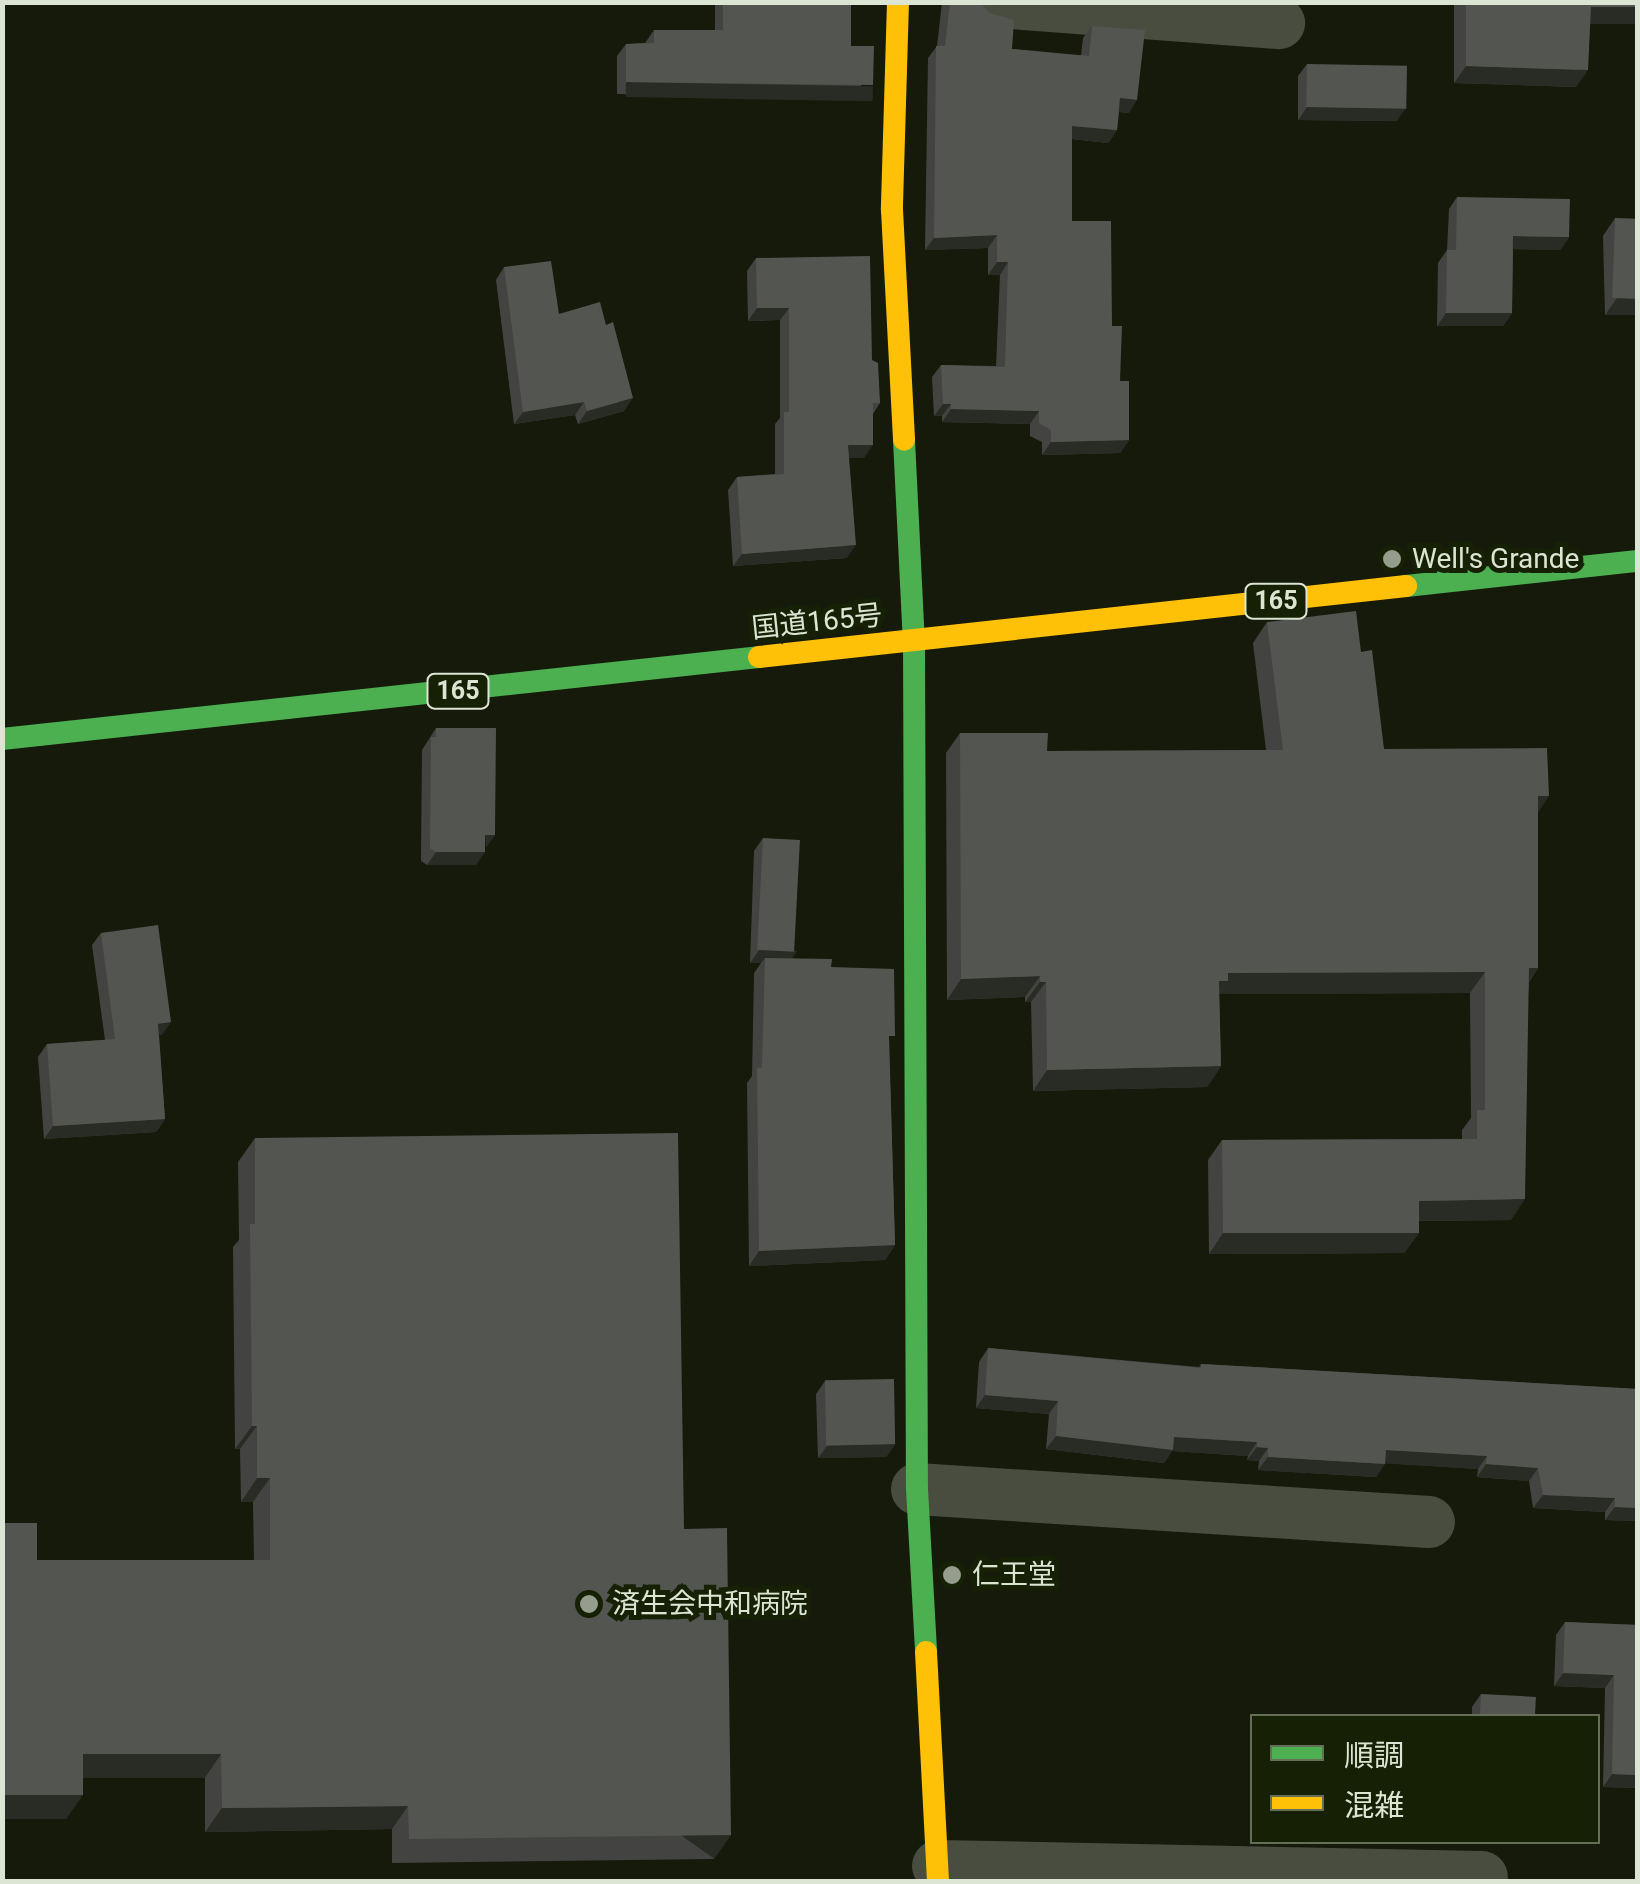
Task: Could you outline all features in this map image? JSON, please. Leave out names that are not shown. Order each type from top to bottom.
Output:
[{"type":"main road","points":[[898,2],[892,210],[914,642],[917,1489],[938,1874]]},
{"type":"main road","name":"国道165号","points":[[2,739],[1638,561]]},
{"type":"street","points":[[998,2],[1280,23]]},
{"type":"street","points":[[917,1489],[1429,1522]]},
{"type":"street","points":[[938,1874],[1482,1877]]},
{"type":"building","points":[[723,2],[851,2],[851,46],[874,46],[873,85],[626,82],[626,44],[654,43],[654,30],[723,30]]},
{"type":"building","points":[[950,2],[980,2],[989,13],[1014,20],[1012,49],[1089,56],[1092,26],[1145,30],[1137,100],[1120,98],[1117,130],[1072,126],[1072,221],[1111,221],[1112,326],[1122,326],[1120,381],[1129,381],[1129,440],[1051,442],[1051,430],[1039,423],[1039,411],[951,409],[951,404],[943,404],[941,365],[1005,367],[1008,262],[997,262],[997,235],[934,238],[936,46],[945,46]]},
{"type":"building","points":[[1466,2],[1638,2],[1638,7],[1591,7],[1588,70],[1466,66]]},
{"type":"building","points":[[1307,64],[1407,66],[1406,109],[1306,107]]},
{"type":"building","points":[[1457,197],[1570,199],[1569,237],[1513,236],[1512,313],[1446,313],[1447,250],[1456,250]]},
{"type":"building","points":[[1615,218],[1638,219],[1635,299],[1612,298]]},
{"type":"building","points":[[870,256],[872,360],[878,363],[880,403],[873,403],[873,445],[848,445],[856,545],[742,554],[737,477],[784,474],[784,412],[789,412],[789,308],[757,308],[756,258]]},
{"type":"building","points":[[551,261],[559,314],[600,302],[606,325],[613,322],[633,398],[587,411],[584,402],[523,412],[504,267]]},
{"type":"building","points":[[1356,611],[1361,652],[1372,650],[1384,749],[1547,748],[1549,796],[1538,796],[1538,968],[1529,968],[1525,1199],[1419,1201],[1419,1233],[1223,1233],[1222,1140],[1477,1139],[1477,1110],[1485,1110],[1485,972],[1228,973],[1228,981],[1219,981],[1221,1066],[1047,1070],[1046,982],[1040,982],[1040,976],[961,979],[960,733],[1048,733],[1047,751],[1283,750],[1267,622]]},
{"type":"building","points":[[436,728],[496,728],[495,835],[485,835],[485,852],[436,852],[430,848],[431,737],[436,737]]},
{"type":"building","points":[[763,838],[800,840],[794,952],[757,950]]},
{"type":"building","points":[[158,925],[171,1022],[158,1024],[165,1119],[53,1126],[47,1044],[115,1039],[101,933]]},
{"type":"building","points":[[765,958],[832,959],[831,967],[894,969],[895,1036],[889,1036],[895,1245],[759,1251],[757,1068],[762,1068]]},
{"type":"building","name":"済生会中和病院","points":[[678,1133],[684,1529],[727,1528],[731,1835],[409,1839],[408,1806],[222,1808],[221,1754],[83,1754],[83,1795],[2,1795],[2,1523],[37,1523],[37,1560],[270,1560],[270,1478],[257,1478],[257,1426],[252,1426],[250,1224],[255,1224],[255,1138]]},
{"type":"building","points":[[988,1348],[1201,1368],[1201,1364],[1638,1389],[1638,1508],[1615,1507],[1615,1498],[1543,1495],[1538,1468],[1486,1464],[1487,1456],[1386,1450],[1385,1464],[1268,1457],[1268,1448],[1257,1447],[1257,1442],[1174,1437],[1173,1450],[1056,1436],[1058,1401],[985,1395]]},
{"type":"building","points":[[894,1379],[895,1444],[826,1445],[825,1380]]},
{"type":"building","points":[[1565,1622],[1638,1625],[1638,1775],[1612,1774],[1614,1675],[1563,1673]]},
{"type":"building","points":[[1481,1694],[1536,1697],[1535,1714],[1480,1714]]},
{"type":"traffic: fast","points":[[904,440],[914,642],[917,1489],[926,1652]]},
{"type":"traffic: fast","points":[[1406,586],[1638,561]]},
{"type":"traffic: fast","points":[[2,739],[759,657]]},
{"type":"traffic: slow","points":[[898,2],[892,210],[904,440]]},
{"type":"traffic: slow","points":[[759,657],[1406,586]]},
{"type":"traffic: slow","points":[[926,1652],[938,1882]]},
{"type":"place","name":"Well's Grande","points":[[1392,559]]},
{"type":"place","name":"仁王堂","points":[[952,1575]]},
{"type":"place","name":"済生会中和病院","points":[[589,1604]]}]
